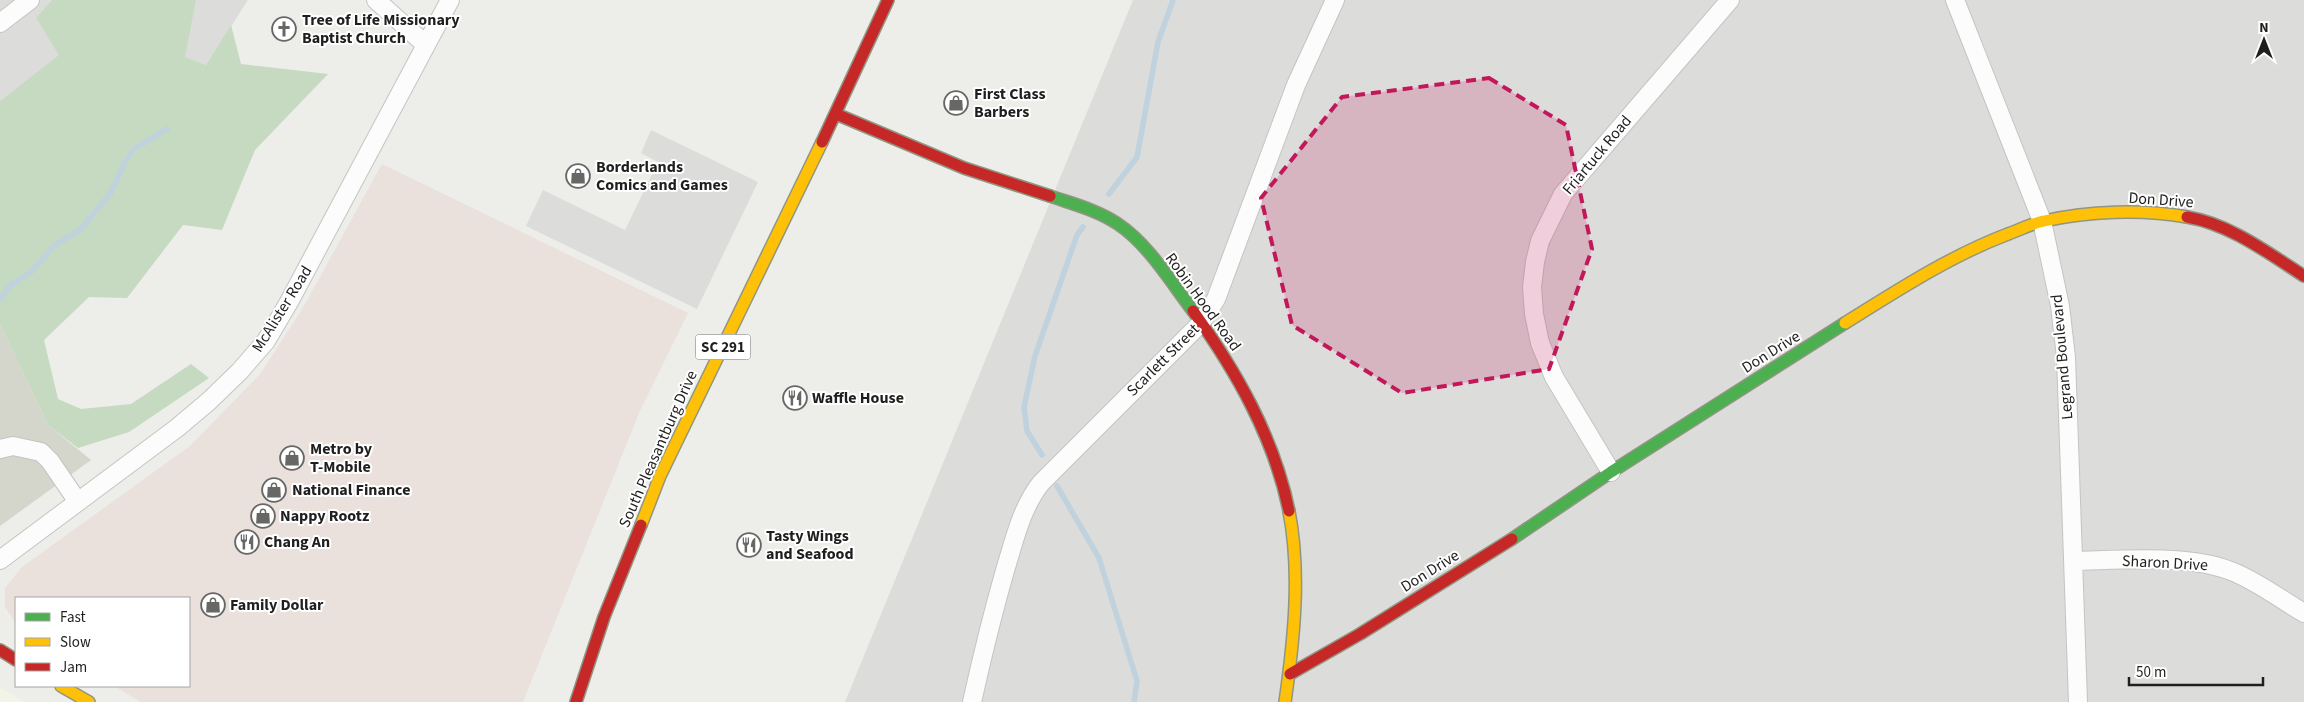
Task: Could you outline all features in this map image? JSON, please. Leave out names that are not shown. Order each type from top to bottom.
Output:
[{"type":"street","points":[[0,23],[30,0]]},
{"type":"street","points":[[376,0],[426,45]]},
{"type":"street","name":"McAlister Road","points":[[0,560],[190,417],[240,371],[266,341],[289,302],[450,0]]},
{"type":"street","name":"South Pleasantburg Drive","points":[[576,702],[604,617],[660,476],[836,114],[888,0]]},
{"type":"street","name":"Scarlett Street","points":[[972,702],[991,618],[1014,542],[1034,492],[1134,388],[1201,323],[1216,299],[1296,85],[1335,0]]},
{"type":"street","name":"Friartuck Road","points":[[1612,472],[1554,377],[1540,343],[1534,314],[1532,287],[1540,241],[1563,194],[1730,0]]},
{"type":"street","name":"Legrand Boulevard","points":[[1955,0],[2042,221],[2060,306],[2066,357],[2078,702]]},
{"type":"street","name":"Robin Hood Road","points":[[836,114],[964,168],[1090,209],[1109,219],[1125,229],[1142,246],[1201,323],[1226,361],[1254,411],[1266,438],[1287,499],[1293,543],[1294,585],[1290,674],[1285,702]]},
{"type":"street","name":"Don Drive","points":[[1290,674],[1360,634],[1499,548],[1612,472],[1906,285],[1977,246],[2042,221],[2080,215],[2157,212],[2201,218],[2235,233],[2304,276]]},
{"type":"street","points":[[0,449],[13,446],[41,452],[50,461],[78,502]]},
{"type":"street","name":"Sharon Drive","points":[[2074,561],[2146,560],[2213,565],[2246,578],[2304,613]]},
{"type":"street","points":[[0,650],[15,659]]},
{"type":"street","points":[[63,687],[89,702]]},
{"type":"highlighted area","points":[[1489,78],[1566,125],[1592,249],[1549,369],[1402,393],[1292,325],[1261,198],[1342,97]]},
{"type":"shaded area","points":[[0,0],[52,0],[36,18],[60,55],[0,101]]},
{"type":"shaded area","points":[[196,0],[248,0],[206,65],[184,57]]},
{"type":"shaded area","points":[[1133,0],[2304,0],[2304,702],[845,702]]},
{"type":"shaded area","points":[[651,130],[758,182],[697,309],[526,226],[543,190],[625,230],[658,162],[641,153]]},
{"type":"shaded area","points":[[382,164],[688,313],[639,413],[523,702],[141,702],[116,687],[190,687],[190,597],[15,597],[15,622],[5,607],[5,588],[22,567],[190,446],[261,373],[304,306]]},
{"type":"shaded area","points":[[0,324],[48,425],[91,460],[0,526]]},
{"type":"shaded area","points":[[0,688],[25,702],[0,702]]},
{"type":"green space","points":[[52,0],[196,0],[185,57],[206,65],[231,25],[241,64],[328,74],[255,150],[222,230],[183,225],[127,298],[89,297],[44,340],[58,399],[81,409],[131,404],[191,364],[209,378],[129,432],[78,448],[48,425],[0,324],[0,101],[59,55],[36,18]]},
{"type":"waterway","points":[[1109,194],[1137,157],[1158,42],[1173,0]]},
{"type":"waterway","points":[[0,299],[11,285],[32,271],[55,245],[81,229],[110,194],[125,162],[134,149],[167,129]]},
{"type":"waterway","points":[[1042,455],[1027,431],[1024,407],[1035,356],[1077,235],[1083,227]]},
{"type":"waterway","points":[[1057,486],[1099,558],[1137,681],[1134,702]]},
{"type":"traffic: fast","points":[[1050,196],[1102,215],[1129,232],[1158,264],[1193,311]]},
{"type":"traffic: fast","points":[[1512,539],[1611,472],[1845,323]]},
{"type":"traffic: slow","points":[[641,525],[660,476],[822,142]]},
{"type":"traffic: slow","points":[[1845,323],[1945,263],[2035,223],[2079,215],[2115,212],[2169,214],[2187,217]]},
{"type":"traffic: slow","points":[[1285,702],[1295,606],[1295,558],[1289,511]]},
{"type":"traffic: slow","points":[[63,687],[89,702]]},
{"type":"traffic: jam","points":[[822,142],[888,0]]},
{"type":"traffic: jam","points":[[836,114],[964,168],[1050,196]]},
{"type":"traffic: jam","points":[[2187,217],[2218,226],[2248,240],[2304,276]]},
{"type":"traffic: jam","points":[[1193,311],[1224,357],[1252,406],[1274,457],[1289,511]]},
{"type":"traffic: jam","points":[[576,702],[604,617],[641,525]]},
{"type":"traffic: jam","points":[[1290,674],[1360,634],[1512,539]]},
{"type":"traffic: jam","points":[[0,650],[15,659]]},
{"type":"place","name":"Tree of Life Missionary Baptist Church","points":[[284,29]]},
{"type":"place","name":"First Class Barbers","points":[[956,103]]},
{"type":"place","name":"Borderlands Comics and Games","points":[[578,176]]},
{"type":"place","name":"Waffle House","points":[[795,398]]},
{"type":"place","name":"Metro by T-Mobile","points":[[292,458]]},
{"type":"place","name":"National Finance","points":[[274,490]]},
{"type":"place","name":"Nappy Rootz","points":[[263,516]]},
{"type":"place","name":"Chang An","points":[[247,542]]},
{"type":"place","name":"Tasty Wings and Seafood","points":[[749,545]]},
{"type":"place","name":"Family Dollar","points":[[213,605]]}]
